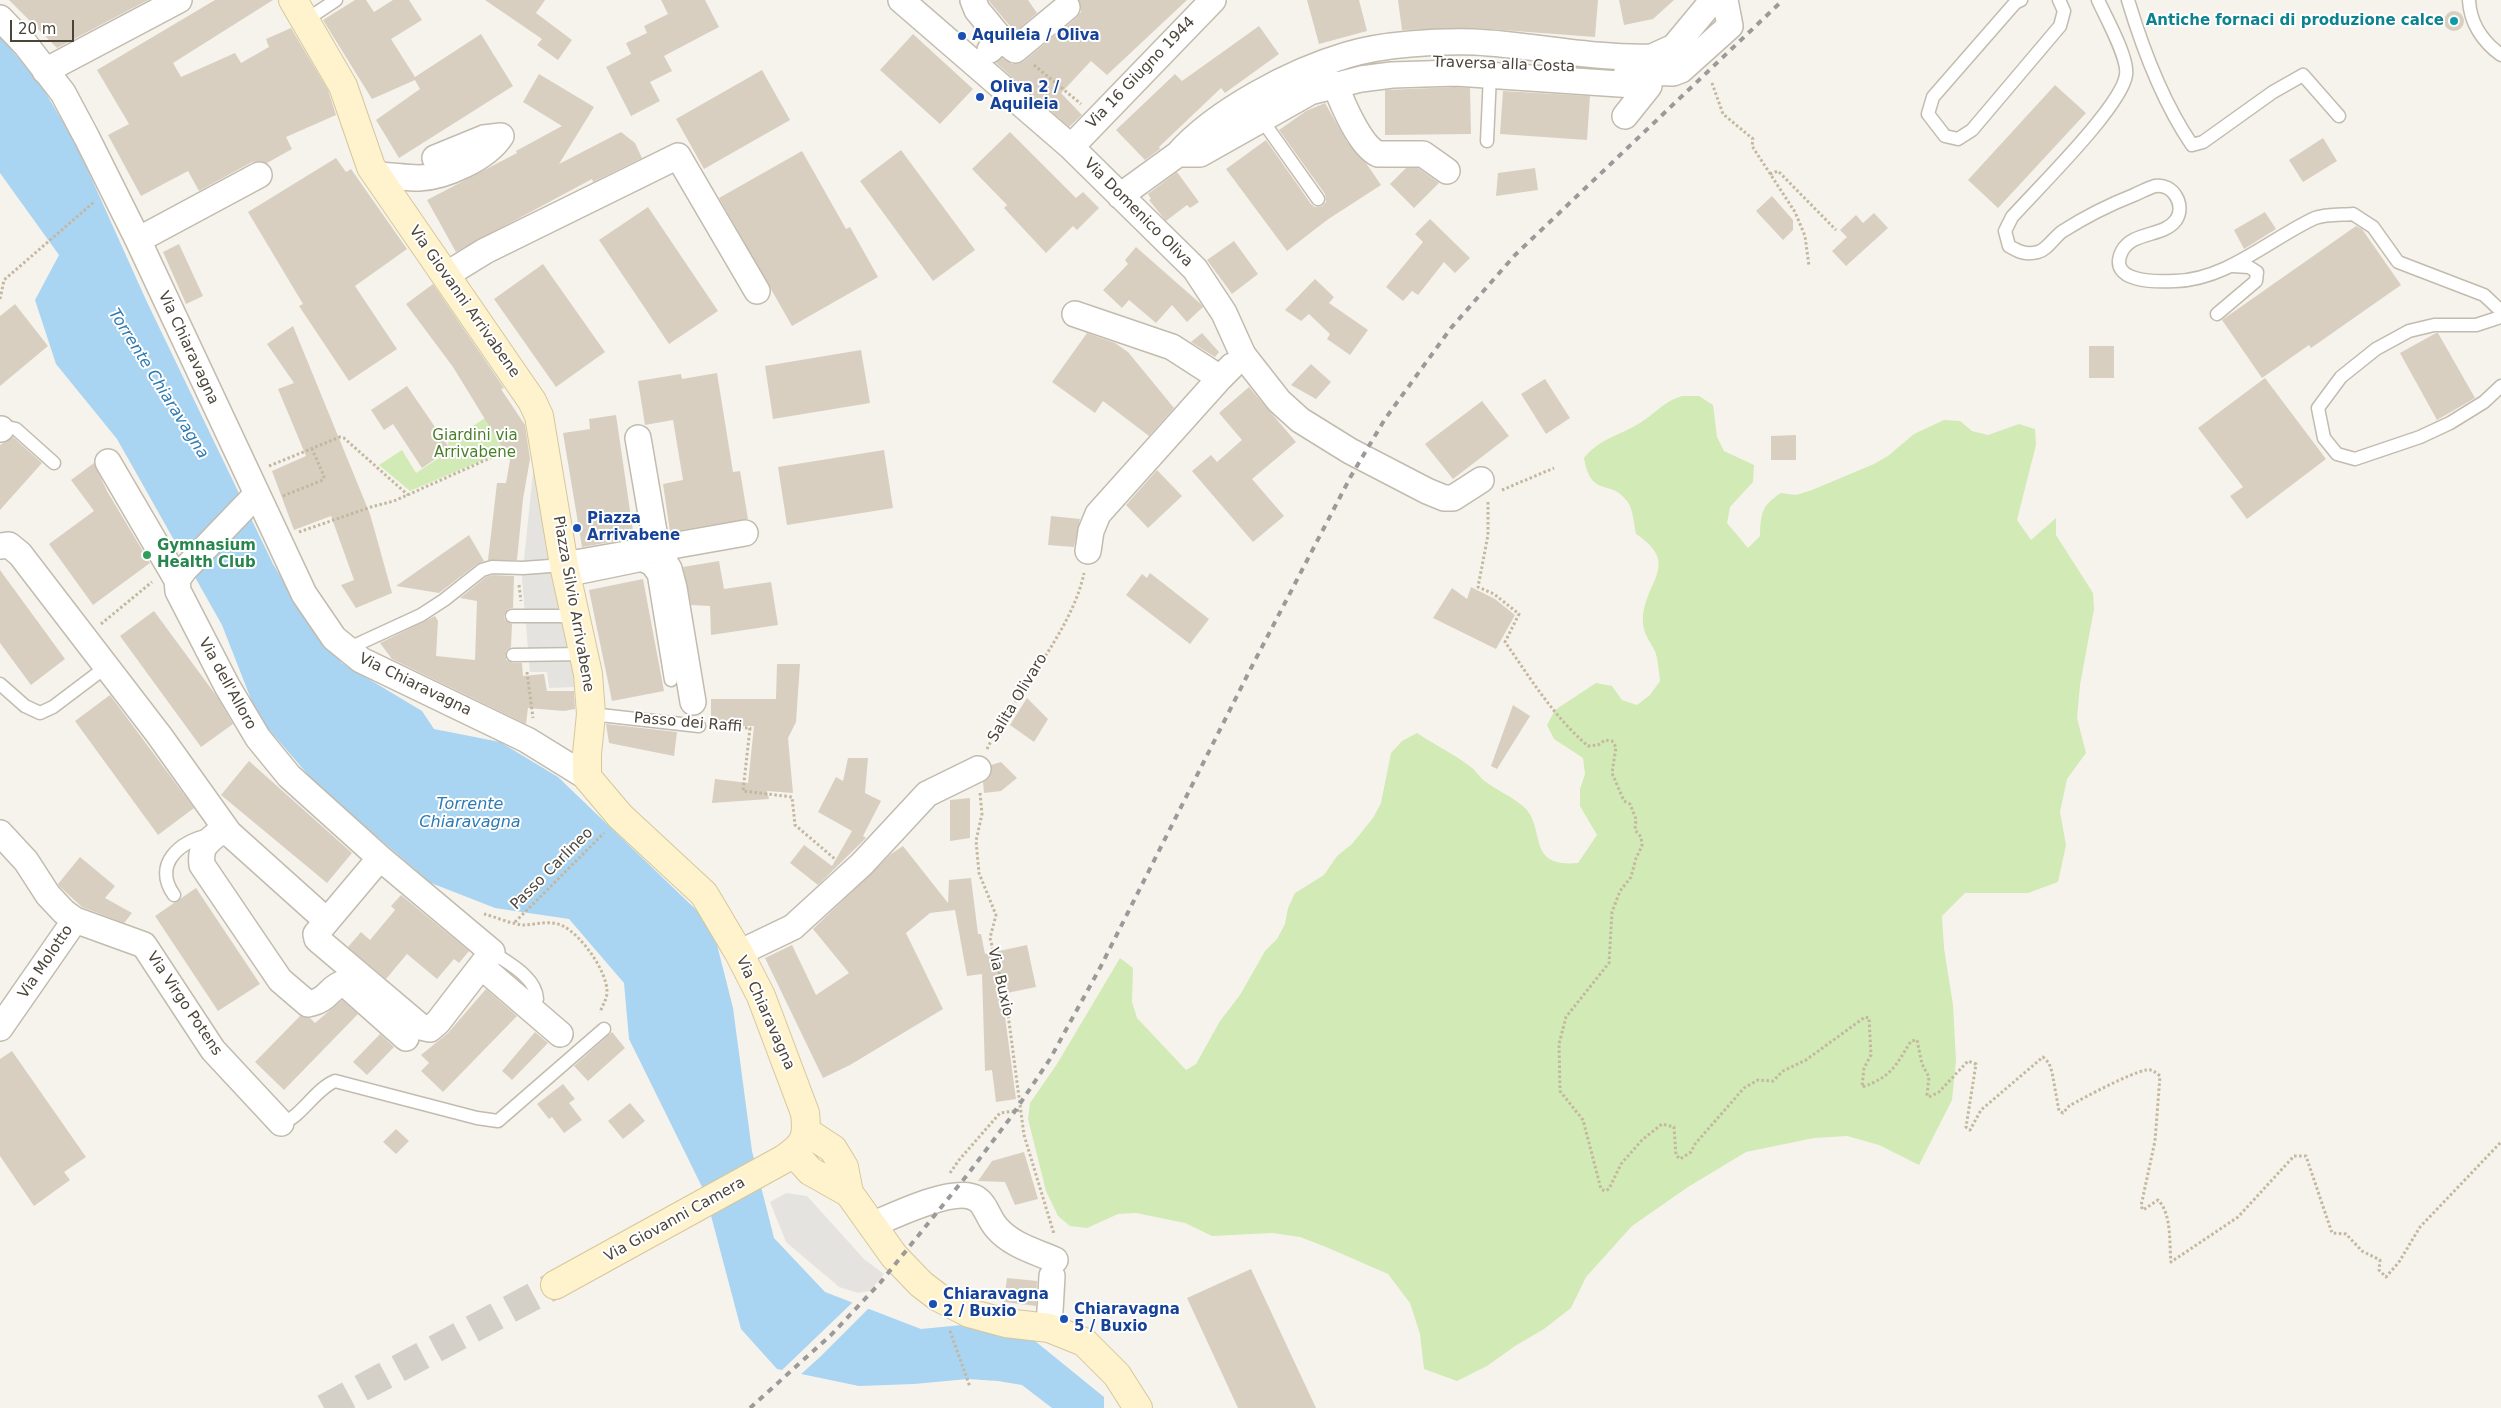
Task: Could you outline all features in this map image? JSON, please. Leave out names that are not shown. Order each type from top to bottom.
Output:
[{"type":"street","points":[[45,71],[179,0]]},
{"type":"street","points":[[973,0],[977,10],[1008,45]]},
{"type":"street","name":"Via 16 Giugno 1944","points":[[1070,147],[1096,118],[1213,0]]},
{"type":"street","points":[[1120,196],[1178,154],[1200,131],[1218,118],[1274,86],[1346,55],[1387,46],[1474,42],[1652,57],[1674,47],[1713,0]]},
{"type":"street","name":"Traversa alla Costa","points":[[1178,154],[1200,154],[1310,92],[1335,84],[1340,78],[1349,74],[1392,64],[1466,61],[1673,73],[1681,70],[1730,26],[1725,0]]},
{"type":"street","name":"Via Domenico Oliva","points":[[909,2],[1070,147],[1195,269],[1224,313],[1243,355],[1279,401],[1300,420],[1427,492],[1444,498],[1453,498]]},
{"type":"street","points":[[976,64],[1067,7]]},
{"type":"street","name":"Via Giovanni Arrivabene","points":[[300,10],[343,86],[370,167],[532,401],[539,416],[543,433]]},
{"type":"street","name":"Via Chiaravagna","points":[[0,18],[26,45],[63,93],[138,240],[253,494],[304,594],[318,617],[345,650],[361,660],[527,740],[587,777],[620,816],[704,894],[739,953],[760,996],[799,1092],[805,1113],[792,1150]]},
{"type":"street","points":[[1447,171],[1423,154],[1378,154],[1371,151],[1349,116],[1335,84],[1392,75],[1456,73],[1648,86],[1625,116]]},
{"type":"street","points":[[376,175],[418,178],[445,174],[494,148],[501,136],[484,138],[435,158]]},
{"type":"street","points":[[446,275],[485,251],[678,156],[757,290]]},
{"type":"street","points":[[138,240],[259,175]]},
{"type":"street","points":[[1074,314],[1172,347],[1220,378]]},
{"type":"street","points":[[1088,550],[1091,531],[1098,514],[1243,355]]},
{"type":"street","name":"Piazza Silvio Arrivabene","points":[[543,433],[566,573],[588,674],[591,714],[587,777]]},
{"type":"street","points":[[638,438],[657,550],[668,569],[674,588],[693,702]]},
{"type":"street","name":"Via dell'Alloro","points":[[108,462],[181,575],[178,591],[202,640],[227,686],[269,754],[289,776],[380,858],[487,960],[560,1034]]},
{"type":"street","points":[[1453,498],[1490,486]]},
{"type":"street","points":[[181,575],[253,494]]},
{"type":"street","points":[[566,573],[657,550],[745,533]]},
{"type":"street","points":[[0,546],[9,545],[20,554],[84,640],[159,735],[223,833],[327,921]]},
{"type":"street","points":[[739,953],[793,927],[852,873],[927,794],[978,769]]},
{"type":"street","points":[[223,833],[203,846],[201,851],[202,865],[280,980],[308,1004],[320,1002],[338,984],[344,983],[406,1038]]},
{"type":"street","name":"Via Virgo Potens","points":[[0,834],[26,861],[48,895],[64,912],[75,920],[144,945],[213,1050],[281,1123]]},
{"type":"street","points":[[380,858],[316,934],[317,939],[425,1028],[430,1029],[438,1022],[487,960]]},
{"type":"street","name":"Via Molotto","points":[[0,1028],[75,920]]},
{"type":"street","points":[[792,1150],[810,1171],[849,1193],[908,1272],[938,1296],[986,1319],[1050,1328],[1084,1342],[1117,1375],[1130,1404]]},
{"type":"street","name":"Via Giovanni Camera","points":[[555,1285],[692,1210],[792,1150]]},
{"type":"street","points":[[872,1225],[930,1202],[962,1194],[977,1199],[996,1227],[1013,1242],[1054,1268],[1050,1328]]},
{"type":"lane","name":"Via Giovanni Arrivabene","points":[[300,10],[336,0]]},
{"type":"lane","points":[[2021,0],[2015,4],[1933,97],[1928,114],[1945,136],[1958,139],[1972,130],[2060,26],[2064,11],[2059,0]]},
{"type":"lane","points":[[2098,0],[2123,58],[2127,74],[2121,89],[2099,121],[2012,217],[2005,230],[2009,246],[2022,254],[2039,252],[2062,231],[2132,196],[2156,186],[2162,186],[2169,189],[2178,199],[2180,206],[2177,219],[2172,224],[2129,242],[2122,252],[2120,263],[2123,272],[2134,279],[2154,282],[2189,281],[2248,257],[2317,218],[2353,214],[2373,227],[2398,262],[2484,295],[2501,311]]},
{"type":"lane","points":[[2128,0],[2141,44],[2178,125],[2192,145],[2203,142],[2273,92],[2303,76],[2339,116]]},
{"type":"lane","points":[[2469,0],[2475,27],[2493,49],[2501,55]]},
{"type":"lane","points":[[1487,141],[1490,75]]},
{"type":"lane","points":[[1262,120],[1318,198]]},
{"type":"lane","points":[[2216,314],[2256,281],[2257,272],[2249,267],[2228,265]]},
{"type":"lane","points":[[2501,317],[2476,325],[2434,325],[2409,331],[2376,349],[2341,378],[2318,408],[2324,438],[2337,454],[2355,459],[2420,437],[2450,423],[2484,402],[2501,386]]},
{"type":"lane","points":[[0,429],[12,427],[16,429],[54,463]]},
{"type":"lane","points":[[345,650],[420,615],[444,600],[482,570],[492,567],[566,573],[641,565],[648,568],[654,576],[670,680]]},
{"type":"lane","points":[[512,616],[575,616]]},
{"type":"lane","points":[[513,655],[584,654]]},
{"type":"lane","points":[[0,684],[25,706],[40,713],[53,707],[106,666]]},
{"type":"lane","name":"Passo dei Raffi","points":[[591,714],[699,726]]},
{"type":"lane","points":[[174,895],[166,879],[168,862],[175,853],[196,838],[223,833]]},
{"type":"lane","points":[[487,960],[525,976],[538,999]]},
{"type":"lane","name":"Via Virgo Potens","points":[[281,1123],[290,1119],[323,1087],[335,1081],[477,1118],[498,1121],[604,1029]]},
{"type":"path","points":[[1008,45],[1096,118]]},
{"type":"path","points":[[1712,83],[1723,114],[1753,139],[1752,146],[1794,212],[1804,236],[1809,266]]},
{"type":"path","points":[[1770,174],[1778,171],[1836,230]]},
{"type":"path","points":[[0,299],[4,280],[95,201]]},
{"type":"path","points":[[253,494],[312,449],[344,438],[408,495]]},
{"type":"path","points":[[278,540],[408,495],[517,446]]},
{"type":"path","points":[[253,494],[323,480],[324,476],[312,449]]},
{"type":"path","points":[[1490,486],[1520,480],[1554,468]]},
{"type":"path","points":[[1453,498],[1488,496],[1488,535],[1478,587],[1494,594],[1520,614],[1505,642],[1550,709],[1569,730],[1588,746],[1598,745],[1605,740],[1612,741],[1616,747],[1612,773],[1624,801],[1630,804],[1636,819],[1635,830],[1640,837],[1642,846],[1636,858],[1631,877],[1620,891],[1612,912],[1609,962],[1566,1017],[1559,1044],[1560,1091],[1583,1120],[1601,1189],[1605,1191],[1609,1189],[1622,1164],[1642,1140],[1662,1124],[1674,1127],[1676,1155],[1680,1159],[1691,1152],[1695,1144],[1744,1088],[1758,1080],[1773,1081],[1783,1071],[1806,1060],[1865,1017],[1870,1018],[1871,1055],[1864,1068],[1862,1087],[1892,1071],[1912,1041],[1918,1040],[1922,1064],[1929,1077],[1926,1095],[1929,1098],[1939,1092],[1968,1061],[1976,1064],[1972,1096],[1966,1118],[1966,1127],[1970,1130],[1974,1120],[1987,1104],[2043,1057],[2049,1063],[2059,1111],[2063,1113],[2069,1106],[2133,1075],[2146,1070],[2154,1070],[2160,1076],[2155,1140],[2141,1206],[2143,1210],[2158,1200],[2163,1205],[2168,1223],[2171,1262],[2238,1217],[2294,1156],[2306,1156],[2332,1233],[2346,1234],[2362,1251],[2380,1260],[2379,1270],[2386,1277],[2399,1262],[2420,1227],[2501,1142]]},
{"type":"path","name":"Salita Olivaro","points":[[978,769],[992,740],[1076,600],[1084,576],[1088,550]]},
{"type":"path","points":[[84,640],[156,579],[181,575]]},
{"type":"path","name":"Passo dei Raffi","points":[[699,726],[750,728],[743,791],[792,797],[795,825],[852,873]]},
{"type":"path","name":"Via Buxio","points":[[978,769],[982,814],[976,841],[978,872],[996,915],[990,938],[1006,999],[1024,1135],[1056,1243],[1054,1268]]},
{"type":"path","name":"Passo Carlineo","points":[[604,1029],[606,1025],[600,1012],[606,1001],[607,991],[602,970],[596,960],[563,926],[544,922],[524,925],[515,922],[620,816]]},
{"type":"path","points":[[930,1202],[959,1160],[1000,1113],[1021,1110]]},
{"type":"path","points":[[938,1296],[970,1387]]},
{"type":"green space","points":[[1699,396],[1713,405],[1717,437],[1724,451],[1754,465],[1753,482],[1730,507],[1727,523],[1748,548],[1760,536],[1763,511],[1766,506],[1781,493],[1796,495],[1874,464],[1888,456],[1914,434],[1944,420],[1960,421],[1972,431],[1988,435],[2019,424],[2035,429],[2036,445],[2017,520],[2031,540],[2056,518],[2056,535],[2093,593],[2094,609],[2080,685],[2077,718],[2086,753],[2067,779],[2060,812],[2066,845],[2058,882],[2028,893],[1965,893],[1942,916],[1944,948],[1953,1005],[1956,1061],[1952,1100],[1919,1165],[1879,1145],[1847,1136],[1814,1138],[1746,1152],[1688,1187],[1632,1226],[1586,1277],[1571,1308],[1544,1329],[1515,1346],[1487,1366],[1457,1381],[1424,1369],[1420,1334],[1410,1303],[1388,1274],[1326,1247],[1300,1237],[1272,1233],[1212,1236],[1185,1223],[1136,1213],[1118,1214],[1087,1228],[1070,1226],[1058,1216],[1046,1191],[1028,1119],[1030,1103],[1057,1064],[1120,958],[1133,968],[1132,1002],[1137,1018],[1186,1070],[1196,1064],[1220,1021],[1240,995],[1265,951],[1277,939],[1285,924],[1288,908],[1295,893],[1324,875],[1337,856],[1352,844],[1373,818],[1381,803],[1391,753],[1402,741],[1417,733],[1466,763],[1484,780],[1524,807],[1531,816],[1544,853],[1550,859],[1561,863],[1578,863],[1597,835],[1580,806],[1580,789],[1585,774],[1583,758],[1554,739],[1547,725],[1555,710],[1596,683],[1612,686],[1622,700],[1637,705],[1650,695],[1660,681],[1656,654],[1643,627],[1644,608],[1659,565],[1657,555],[1650,545],[1636,534],[1632,512],[1627,501],[1621,494],[1596,484],[1591,479],[1584,458],[1603,442],[1640,423],[1675,398]]},
{"type":"green space","name":"Giardini via Arrivabene","points":[[485,418],[504,451],[410,491],[379,465],[402,450],[416,473],[451,450],[447,443]]},
{"type":"shaded area","points":[[533,472],[542,476],[575,687],[549,688],[547,672],[530,672],[522,579]]},
{"type":"shaded area","points":[[786,1193],[807,1196],[864,1259],[884,1274],[870,1291],[858,1293],[839,1287],[786,1242],[770,1202]]},
{"type":"water","name":"Torrente Chiaravagna","points":[[0,37],[38,80],[76,144],[146,300],[273,564],[311,626],[342,663],[422,711],[434,729],[500,742],[558,777],[712,925],[733,1008],[752,1151],[774,1238],[825,1292],[921,1329],[962,1325],[1035,1341],[1104,1397],[1104,1408],[1052,1408],[1022,1385],[998,1381],[968,1379],[914,1384],[859,1386],[777,1369],[741,1329],[705,1193],[629,1039],[624,983],[569,919],[495,908],[431,883],[317,785],[258,717],[222,625],[117,439],[56,364],[35,300],[59,255],[0,173]]},
{"type":"pier","points":[[854,1301],[870,1307],[799,1376],[780,1372]]},
{"type":"building","points":[[9,0],[148,0],[57,48]]},
{"type":"building","points":[[215,0],[273,0],[173,63],[181,77],[235,53],[241,63],[269,47],[266,39],[291,28],[328,90],[336,115],[286,137],[292,149],[267,163],[260,161],[252,162],[199,191],[188,171],[141,196],[108,135],[129,124],[97,70]]},
{"type":"building","points":[[355,0],[366,0],[374,12],[393,0],[409,0],[422,20],[391,39],[415,77],[481,34],[513,86],[399,158],[376,120],[420,89],[415,80],[372,99],[323,20]]},
{"type":"building","points":[[485,0],[545,0],[536,13],[572,40],[558,60],[537,45],[542,39]]},
{"type":"building","points":[[661,0],[705,0],[719,27],[664,56],[672,71],[650,82],[660,101],[631,116],[606,67],[631,54],[626,43],[647,33],[644,26],[668,14]]},
{"type":"building","points":[[988,0],[1028,0],[1037,13],[1015,32]]},
{"type":"building","points":[[1079,0],[1187,0],[1107,75],[1091,61],[1061,93],[1082,115],[1069,127],[996,63],[1002,58],[1012,64],[1024,61],[1076,18],[1081,12]]},
{"type":"building","points":[[1307,0],[1359,0],[1367,31],[1319,44]]},
{"type":"building","points":[[1398,0],[1598,0],[1595,37],[1475,28],[1402,30]]},
{"type":"building","points":[[1619,0],[1674,0],[1653,19],[1624,25]]},
{"type":"building","points":[[2454,11],[2461,14],[2464,21],[2461,28],[2454,31],[2447,28],[2444,21],[2447,14]]},
{"type":"building","points":[[1259,26],[1279,54],[1225,93],[1221,88],[1159,147],[1160,149],[1145,160],[1116,130],[1175,74],[1182,81]]},
{"type":"building","points":[[913,34],[973,89],[940,124],[880,70]]},
{"type":"building","points":[[762,70],[790,120],[704,169],[676,119]]},
{"type":"building","points":[[539,74],[594,107],[559,164],[621,132],[635,143],[642,158],[593,182],[592,179],[456,252],[427,200],[517,153],[516,151],[562,126],[523,102]]},
{"type":"building","points":[[2055,85],[2086,113],[1998,208],[1968,180]]},
{"type":"building","points":[[1470,88],[1471,134],[1385,135],[1385,90]]},
{"type":"building","points":[[1503,91],[1590,96],[1587,140],[1500,134]]},
{"type":"building","points":[[1325,103],[1347,142],[1366,163],[1381,185],[1327,220],[1287,251],[1226,169],[1266,140],[1311,204],[1315,207],[1322,206],[1326,202],[1325,194],[1279,130],[1306,111]]},
{"type":"building","points":[[1010,132],[1076,198],[1083,192],[1099,208],[1077,230],[1073,226],[1046,253],[1004,208],[1007,205],[972,169]]},
{"type":"building","points":[[2323,138],[2337,161],[2303,182],[2289,160]]},
{"type":"building","points":[[901,150],[975,250],[933,281],[860,181]]},
{"type":"building","points":[[802,151],[846,229],[850,227],[878,277],[792,326],[719,198]]},
{"type":"building","points":[[336,158],[346,172],[351,169],[407,249],[355,286],[397,349],[349,381],[299,306],[303,304],[248,212]]},
{"type":"building","points":[[1406,168],[1418,168],[1439,183],[1414,208],[1390,184]]},
{"type":"building","points":[[1535,168],[1538,190],[1496,196],[1498,173]]},
{"type":"building","points":[[1177,172],[1199,202],[1190,208],[1187,205],[1166,221],[1149,200],[1151,199],[1148,194]]},
{"type":"building","points":[[1772,196],[1793,220],[1793,230],[1783,240],[1756,211]]},
{"type":"building","points":[[648,207],[718,311],[669,344],[599,240]]},
{"type":"building","points":[[2265,212],[2276,229],[2244,249],[2234,230]]},
{"type":"building","points":[[1874,213],[1888,228],[1846,266],[1832,251],[1847,237],[1840,230],[1856,215],[1863,223]]},
{"type":"building","points":[[1430,219],[1470,258],[1455,273],[1444,262],[1418,295],[1412,291],[1403,301],[1386,287],[1423,242],[1415,234]]},
{"type":"building","points":[[2356,226],[2362,229],[2401,285],[2311,348],[2309,345],[2262,378],[2222,320]]},
{"type":"building","points":[[1234,241],[1258,274],[1232,294],[1207,260]]},
{"type":"building","points":[[179,244],[203,296],[186,304],[163,252]]},
{"type":"building","points":[[1136,247],[1202,305],[1203,307],[1187,322],[1172,305],[1156,323],[1129,300],[1122,308],[1103,290],[1128,264],[1125,260]]},
{"type":"building","points":[[543,264],[605,352],[556,387],[494,299]]},
{"type":"building","points":[[1315,279],[1334,297],[1329,303],[1368,330],[1350,355],[1327,339],[1330,334],[1309,314],[1301,321],[1285,310]]},
{"type":"building","points":[[433,284],[504,388],[501,389],[525,425],[530,459],[523,499],[517,560],[488,560],[497,483],[506,483],[510,460],[453,367],[406,304]]},
{"type":"building","points":[[15,304],[48,346],[0,386],[0,316]]},
{"type":"building","points":[[293,326],[370,514],[392,593],[356,608],[341,585],[354,580],[331,516],[294,530],[272,471],[306,456],[278,389],[294,383],[267,344]]},
{"type":"building","points":[[1087,333],[1115,343],[1128,352],[1174,408],[1149,436],[1103,401],[1095,413],[1052,382]]},
{"type":"building","points":[[1202,333],[1219,352],[1215,357],[1191,342]]},
{"type":"building","points":[[2438,333],[2475,398],[2437,420],[2400,353]]},
{"type":"building","points":[[2089,346],[2114,346],[2114,378],[2089,378]]},
{"type":"building","points":[[861,350],[870,403],[773,419],[765,366]]},
{"type":"building","points":[[1311,364],[1331,382],[1316,399],[1291,385]]},
{"type":"building","points":[[717,373],[733,472],[740,471],[748,519],[670,532],[663,484],[683,480],[673,420],[645,425],[638,381],[681,374],[682,379]]},
{"type":"building","points":[[2265,378],[2326,459],[2247,519],[2230,496],[2243,487],[2198,428]]},
{"type":"building","points":[[1545,379],[1570,418],[1546,434],[1521,394]]},
{"type":"building","points":[[407,386],[450,449],[422,468],[393,424],[384,430],[371,410]]},
{"type":"building","points":[[1249,387],[1296,442],[1252,479],[1284,516],[1253,542],[1192,471],[1211,455],[1217,462],[1242,440],[1219,413]]},
{"type":"building","points":[[1482,401],[1509,436],[1453,479],[1425,444]]},
{"type":"building","points":[[616,415],[634,538],[582,547],[563,433],[590,429],[589,419]]},
{"type":"building","points":[[1796,435],[1796,460],[1771,460],[1771,436]]},
{"type":"building","points":[[13,437],[42,463],[0,510],[0,445]]},
{"type":"building","points":[[884,450],[893,508],[787,525],[778,467]]},
{"type":"building","points":[[94,463],[107,491],[150,563],[93,605],[49,544],[94,511],[71,480]]},
{"type":"building","points":[[1157,470],[1182,496],[1148,528],[1126,505]]},
{"type":"building","points":[[1051,516],[1080,519],[1074,547],[1048,545]]},
{"type":"building","points":[[469,535],[484,561],[477,564],[439,593],[396,586]]},
{"type":"building","points":[[719,561],[724,589],[771,582],[778,625],[711,635],[710,606],[691,605],[683,567]]},
{"type":"building","points":[[0,570],[65,659],[31,685],[0,643]]},
{"type":"building","points":[[1150,573],[1209,619],[1190,644],[1126,595],[1142,574],[1147,578]]},
{"type":"building","points":[[493,575],[514,576],[513,608],[508,609],[504,616],[505,620],[512,624],[511,647],[506,651],[506,660],[513,663],[522,663],[523,676],[544,674],[547,691],[574,691],[575,709],[564,711],[528,708],[526,724],[392,659],[380,643],[435,616],[438,621],[436,656],[475,660],[477,601],[460,598],[486,577]]},
{"type":"building","points":[[643,579],[664,691],[612,701],[589,590]]},
{"type":"building","points":[[1471,587],[1495,599],[1515,615],[1496,649],[1433,618],[1452,588],[1467,599]]},
{"type":"building","points":[[154,611],[218,698],[233,724],[201,747],[120,636]]},
{"type":"building","points":[[777,664],[800,664],[796,722],[788,738],[793,793],[767,791],[769,799],[712,803],[715,779],[748,783],[754,726],[711,726],[711,699],[776,699]]},
{"type":"building","points":[[110,695],[194,808],[158,835],[75,721]]},
{"type":"building","points":[[1027,698],[1048,719],[1034,742],[1010,725]]},
{"type":"building","points":[[1513,705],[1530,716],[1497,769],[1491,766]]},
{"type":"building","points":[[606,724],[677,732],[674,756],[609,743]]},
{"type":"building","points":[[848,758],[868,758],[865,793],[881,801],[863,836],[866,838],[818,885],[790,863],[804,845],[832,866],[852,831],[818,812],[836,777],[843,781]]},
{"type":"building","points":[[249,761],[352,853],[327,883],[221,795]]},
{"type":"building","points":[[1001,762],[1017,778],[1001,791],[984,793],[983,782],[990,777],[991,765]]},
{"type":"building","points":[[970,798],[970,838],[950,841],[950,800]]},
{"type":"building","points":[[903,846],[948,903],[949,880],[971,878],[978,934],[981,934],[985,954],[1027,945],[1036,987],[1002,994],[1016,1099],[996,1102],[992,1070],[985,1071],[982,974],[967,976],[955,910],[930,913],[906,933],[943,1009],[850,1065],[823,1078],[765,958],[792,945],[816,995],[849,973],[813,929],[891,854]]},
{"type":"building","points":[[80,857],[115,886],[105,898],[132,913],[124,923],[82,907],[59,886],[58,884]]},
{"type":"building","points":[[196,888],[260,984],[218,1011],[155,916]]},
{"type":"building","points":[[401,895],[469,951],[459,963],[454,959],[437,979],[407,954],[386,979],[348,947],[361,932],[370,940],[395,910],[391,906]]},
{"type":"building","points":[[486,989],[517,1016],[443,1092],[421,1071],[429,1063],[421,1055],[448,1033]]},
{"type":"building","points":[[342,1000],[358,1014],[284,1090],[255,1062],[300,1016],[310,1018],[315,1023]]},
{"type":"building","points":[[535,1032],[548,1043],[512,1080],[502,1071]]},
{"type":"building","points":[[612,1032],[625,1048],[588,1081],[574,1066]]},
{"type":"building","points":[[380,1034],[394,1047],[367,1075],[353,1062]]},
{"type":"building","points":[[12,1051],[86,1157],[64,1172],[70,1180],[34,1206],[0,1156],[0,1059]]},
{"type":"building","points":[[563,1084],[575,1099],[569,1103],[582,1120],[564,1133],[552,1117],[549,1119],[537,1104]]},
{"type":"building","points":[[630,1103],[645,1121],[623,1139],[608,1121]]},
{"type":"building","points":[[396,1129],[409,1141],[396,1154],[383,1142]]},
{"type":"building","points":[[1024,1152],[1038,1199],[1015,1205],[1005,1182],[978,1181],[992,1161]]},
{"type":"building","points":[[1251,1269],[1316,1408],[1238,1408],[1187,1298]]},
{"type":"building","points":[[1007,1278],[1037,1281],[1036,1306],[1004,1302]]},
{"type":"tunnel","points":[[324,1408],[555,1285]]},
{"type":"railway","points":[[750,1408],[831,1335],[880,1283],[968,1174],[1011,1117],[1050,1059],[1101,966],[1250,670],[1351,476],[1385,419],[1451,328],[1515,255],[1783,0]]},
{"type":"place","name":"Antiche fornaci di produzione calce","points":[[2454,21]]},
{"type":"place","name":"Aquileia / Oliva","points":[[962,36]]},
{"type":"place","name":"Oliva 2 / Aquileia","points":[[980,97]]},
{"type":"place","name":"Piazza Arrivabene","points":[[577,528]]},
{"type":"place","name":"Gymnasium Health Club","points":[[147,555]]},
{"type":"place","name":"Chiaravagna 2 / Buxio","points":[[933,1304]]},
{"type":"place","name":"Chiaravagna 5 / Buxio","points":[[1064,1319]]}]
